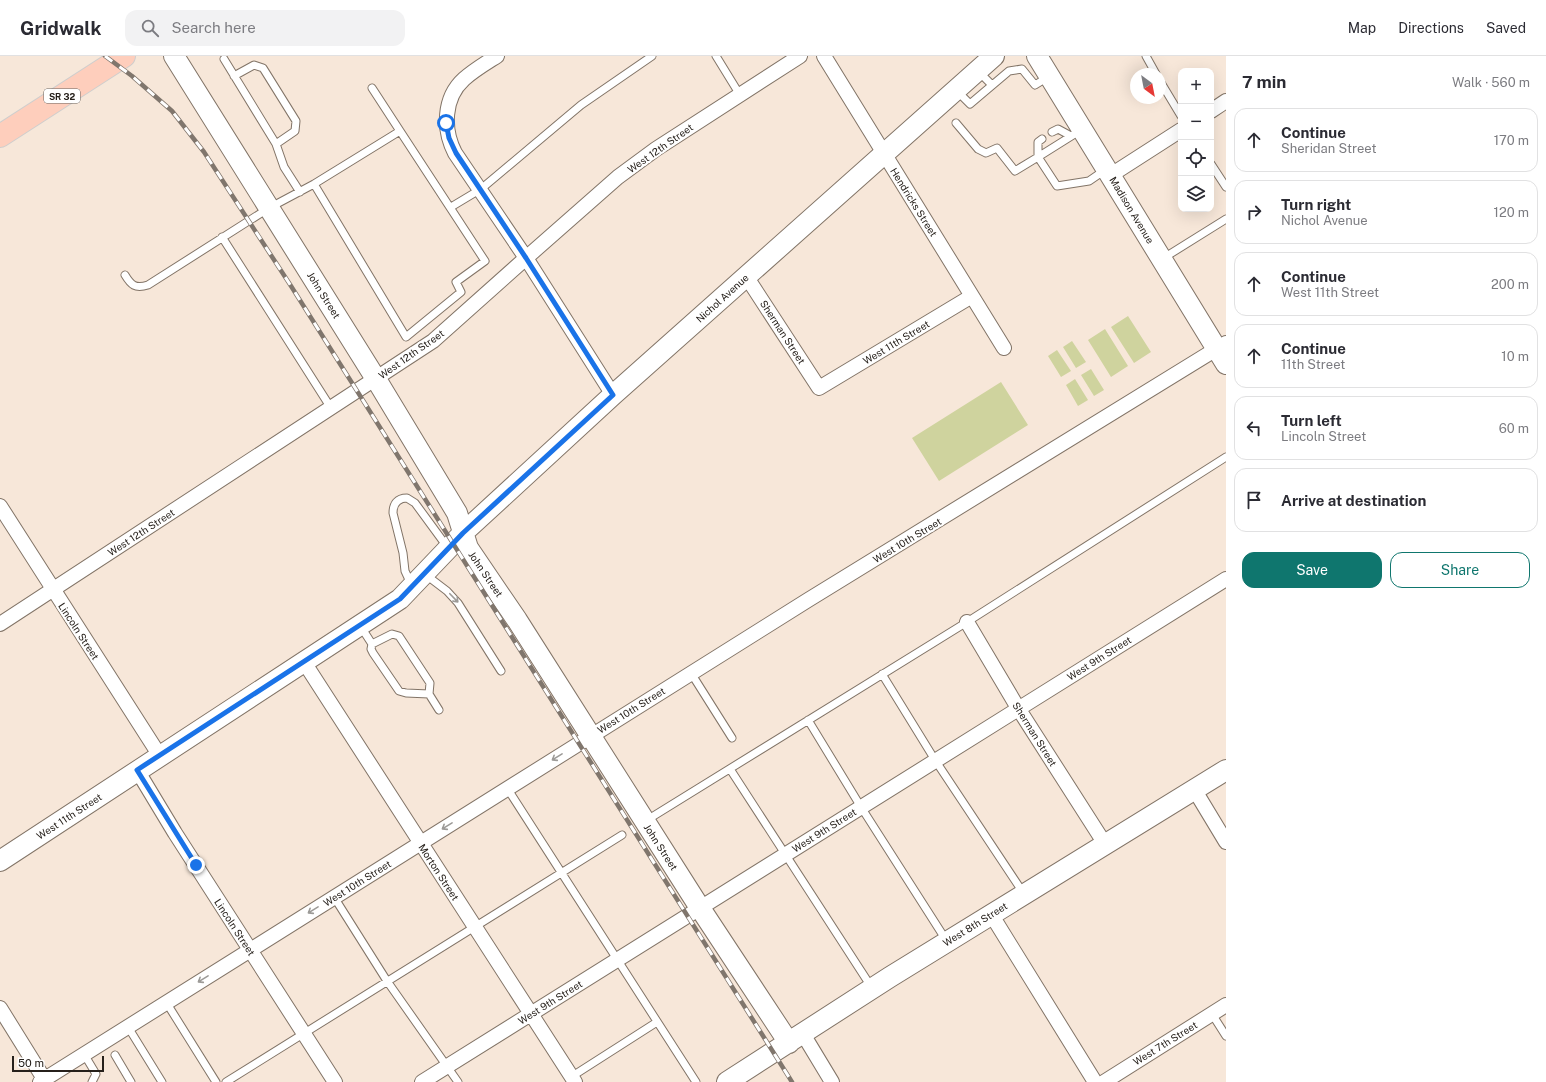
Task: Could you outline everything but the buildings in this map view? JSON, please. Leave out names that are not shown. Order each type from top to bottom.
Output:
[{"type":"main road","name":"SR 32","points":[[0,136],[124,56]]},
{"type":"street","name":"John Street","points":[[174,56],[376,379],[456,513],[455,542],[468,548],[517,620],[700,908],[796,1038],[832,1082]]},
{"type":"street","points":[[497,56],[463,80],[453,95],[448,108],[446,123],[449,138],[453,148],[526,258],[613,395]]},
{"type":"street","name":"West 12th Street","points":[[0,624],[433,341],[618,177],[656,149],[800,56]]},
{"type":"street","name":"Hendricks Street","points":[[824,56],[1004,348]]},
{"type":"street","name":"Nichol Avenue","points":[[455,542],[613,395],[994,56]]},
{"type":"street","name":"Madison Avenue","points":[[1037,56],[1049,76],[1077,132],[1109,172],[1162,259],[1223,352]]},
{"type":"street","points":[[1214,109],[1226,101]]},
{"type":"street","points":[[1109,172],[1178,132]]},
{"type":"street","name":"Sherman Street","points":[[746,276],[819,388]]},
{"type":"street","name":"West 11th Street","points":[[819,388],[972,296]]},
{"type":"street","name":"West 10th Street","points":[[43,1081],[166,1002],[691,673],[1223,352]]},
{"type":"street","name":"Lincoln Street","points":[[0,506],[160,756]]},
{"type":"street","points":[[160,756],[400,599],[455,542]]},
{"type":"street","name":"West 9th Street","points":[[422,1082],[1226,579]]},
{"type":"street","name":"Sherman Street","points":[[967,622],[1018,708],[1105,844]]},
{"type":"street","name":"Morton Street","points":[[304,662],[573,1079]]},
{"type":"street","name":"West 11th Street","points":[[3,857],[160,756]]},
{"type":"street","name":"Lincoln Street","points":[[137,770],[335,1082]]},
{"type":"street","name":"West 8th Street","points":[[731,1081],[947,941],[1226,770]]},
{"type":"street","points":[[1194,789],[1226,842]]},
{"type":"street","points":[[991,914],[1095,1082]]},
{"type":"street","name":"West 7th Street","points":[[1104,1082],[1226,1005]]},
{"type":"street","points":[[0,1008],[43,1081]]},
{"type":"lane","points":[[451,207],[481,189],[581,105],[652,56]]},
{"type":"lane","points":[[716,56],[740,95]]},
{"type":"lane","points":[[1146,56],[1153,68]]},
{"type":"lane","points":[[224,60],[276,144],[284,167],[300,192]]},
{"type":"lane","points":[[234,76],[254,65],[264,68],[296,121],[295,131],[276,144]]},
{"type":"lane","points":[[956,90],[970,104],[1009,71],[1022,69],[1035,85],[1049,76]]},
{"type":"lane","points":[[977,71],[992,85]]},
{"type":"lane","points":[[314,184],[406,338],[461,292],[456,282],[485,261],[372,88]]},
{"type":"lane","points":[[1166,91],[1178,111]]},
{"type":"lane","points":[[956,123],[978,149],[986,153],[997,148],[1015,171],[1077,132]]},
{"type":"lane","points":[[1052,132],[1058,129],[1077,132]]},
{"type":"lane","points":[[125,275],[133,285],[140,287],[148,285],[269,208],[314,184],[400,131]]},
{"type":"lane","points":[[1042,140],[1038,142],[1038,157],[1057,186],[1089,181],[1109,172]]},
{"type":"lane","points":[[1214,169],[1226,188]]},
{"type":"lane","points":[[1162,259],[1226,219]]},
{"type":"lane","points":[[222,237],[331,408]]},
{"type":"lane","points":[[645,822],[967,622],[1226,457]]},
{"type":"lane","points":[[455,542],[415,503],[407,498],[398,500],[395,503],[393,513],[403,553],[405,571],[418,580],[447,591],[458,603],[501,670]]},
{"type":"lane","points":[[360,625],[372,644],[371,649],[373,653],[399,691],[406,693],[429,694]]},
{"type":"lane","points":[[372,644],[392,634],[399,636],[430,683],[429,694],[439,710]]},
{"type":"lane","points":[[691,673],[732,738]]},
{"type":"lane","points":[[882,674],[935,760],[1024,894]]},
{"type":"lane","points":[[808,720],[861,807],[947,941]]},
{"type":"lane","points":[[730,769],[873,988]]},
{"type":"lane","points":[[507,788],[696,1082]]},
{"type":"lane","points":[[226,1082],[622,835]]},
{"type":"lane","points":[[334,897],[387,981],[458,1082]]},
{"type":"lane","points":[[166,1002],[216,1082]]},
{"type":"lane","points":[[1212,1014],[1226,1036]]},
{"type":"lane","points":[[573,1079],[657,1022]]},
{"type":"lane","points":[[128,1027],[162,1082]]},
{"type":"lane","points":[[84,1054],[96,1074],[92,1082]]},
{"type":"lane","points":[[115,1056],[131,1082]]},
{"type":"green space","points":[[1128,316],[1151,352],[1134,363],[1111,327]]},
{"type":"green space","points":[[1105,329],[1128,366],[1111,377],[1088,340]]},
{"type":"green space","points":[[1072,341],[1086,362],[1076,368],[1063,347]]},
{"type":"green space","points":[[1057,350],[1071,371],[1061,377],[1048,356]]},
{"type":"green space","points":[[1091,369],[1104,390],[1094,396],[1081,375]]},
{"type":"green space","points":[[1075,379],[1088,400],[1078,406],[1066,385]]},
{"type":"green space","points":[[1001,382],[1028,425],[939,481],[912,438]]},
{"type":"railway","points":[[105,56],[132,76],[172,111],[204,152],[291,286],[792,1082]]},
{"type":"route","points":[[196,865],[137,770],[400,599],[463,533],[613,395],[526,258],[456,153],[449,138],[446,123]]}]
